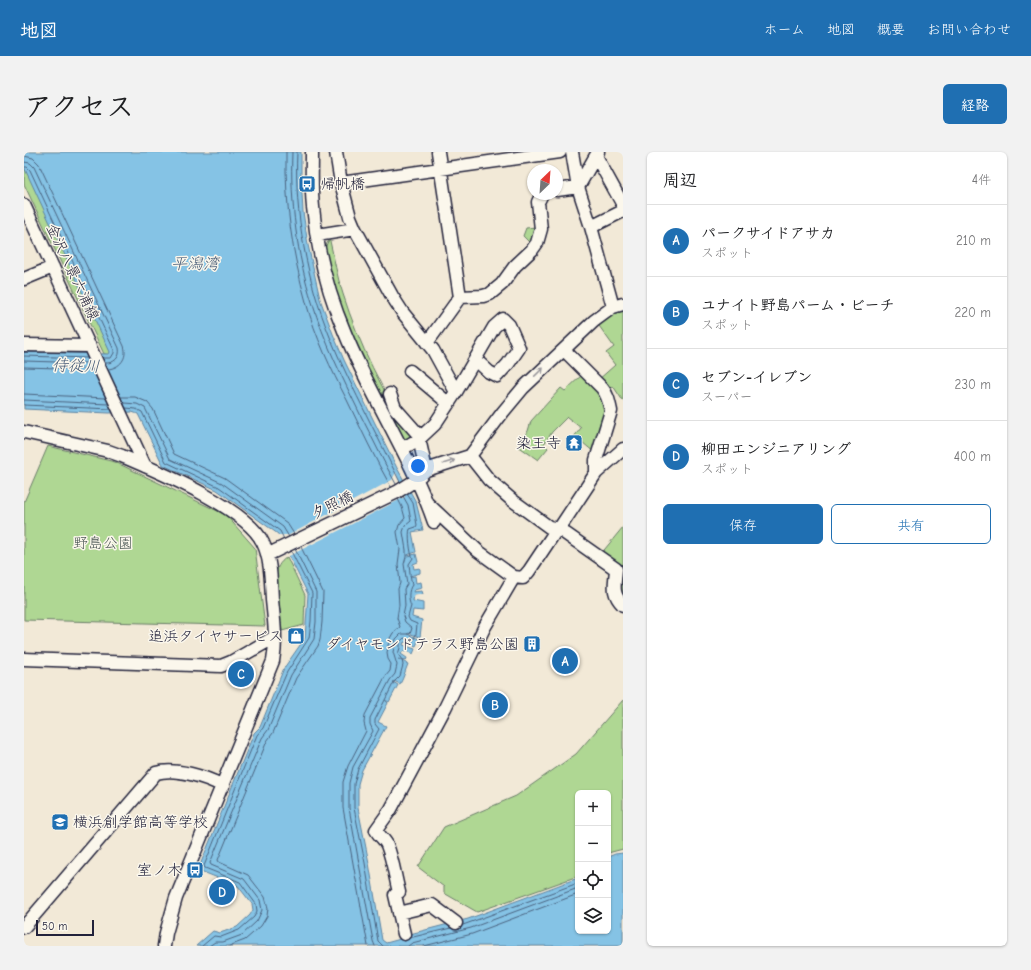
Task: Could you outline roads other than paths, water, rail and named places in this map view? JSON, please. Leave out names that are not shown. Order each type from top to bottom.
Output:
[{"type":"street","points":[[312,152],[313,205],[317,235],[328,286],[345,334],[402,449],[428,504],[434,522]]},
{"type":"street","points":[[336,152],[341,183],[350,217],[355,229],[403,314],[433,350],[456,392]]},
{"type":"street","points":[[427,343],[460,298],[438,152]]},
{"type":"street","points":[[341,183],[440,169],[507,156],[560,152]]},
{"type":"street","points":[[390,394],[395,408],[418,434],[426,470],[470,456],[523,388],[594,321],[618,306],[578,187],[572,152]]},
{"type":"street","points":[[578,187],[597,154]]},
{"type":"street","points":[[597,154],[622,198]]},
{"type":"street","points":[[563,189],[578,187]]},
{"type":"street","points":[[460,298],[490,294],[502,284],[515,266],[532,250],[537,243],[541,229],[539,200]]},
{"type":"street","name":"金沢八景六浦線","points":[[25,208],[146,466]]},
{"type":"street","points":[[591,227],[623,211]]},
{"type":"street","points":[[317,235],[355,229]]},
{"type":"street","points":[[24,279],[53,267]]},
{"type":"street","points":[[24,345],[91,350]]},
{"type":"street","points":[[564,350],[607,394],[611,411],[596,460],[596,473]]},
{"type":"street","points":[[402,449],[434,424],[476,360]]},
{"type":"street","points":[[410,371],[448,403]]},
{"type":"street","points":[[24,432],[108,451],[146,466],[212,499],[230,510],[256,532],[263,542],[267,556],[275,637],[275,652],[273,661],[176,898],[166,933],[164,946]]},
{"type":"street","points":[[428,504],[478,551],[514,577],[523,578],[596,473],[623,449]]},
{"type":"street","points":[[470,456],[489,480],[512,500],[549,527],[558,529],[616,569],[616,599],[623,605]]},
{"type":"street","name":"夕照橋","points":[[267,556],[397,492],[416,480],[426,470]]},
{"type":"street","points":[[404,934],[395,895],[399,892],[389,853],[386,843],[379,837],[376,830],[391,809],[445,708],[484,628],[514,577]]},
{"type":"street","points":[[24,658],[221,666],[231,662],[275,637]]},
{"type":"street","points":[[24,927],[156,774],[164,771],[199,776],[223,786]]},
{"type":"street","points":[[399,913],[432,905],[456,923]]},
{"type":"water","points":[[24,152],[301,152],[303,212],[308,245],[320,299],[344,360],[397,468],[416,502],[423,530],[412,532],[416,552],[407,555],[416,554],[418,562],[413,564],[414,569],[420,568],[420,573],[410,577],[415,576],[416,583],[421,582],[422,588],[414,590],[413,592],[422,591],[423,594],[414,595],[413,601],[423,603],[423,611],[413,610],[412,617],[422,620],[420,637],[407,634],[419,639],[416,646],[404,642],[403,645],[415,649],[413,654],[406,650],[405,652],[403,651],[401,654],[407,658],[406,661],[398,659],[408,664],[400,684],[394,681],[393,682],[398,685],[389,702],[385,700],[388,703],[378,722],[386,726],[362,770],[358,784],[358,808],[382,940],[386,943],[404,938],[406,935],[468,919],[575,879],[575,934],[611,934],[611,856],[623,853],[623,946],[196,946],[213,931],[220,933],[237,927],[250,915],[253,910],[252,904],[238,886],[198,870],[254,733],[260,727],[284,668],[305,638],[308,594],[278,534],[217,490],[163,465],[138,414],[132,412],[109,413],[24,409],[24,352],[109,354],[110,352],[24,167]]},
{"type":"place","name":"帰帆橋","points":[[307,184]]},
{"type":"place","name":"染王寺","points":[[574,443]]},
{"type":"place","name":"追浜タイヤサービス","points":[[296,636]]},
{"type":"place","name":"ダイヤモンドテラス野島公園","points":[[532,644]]},
{"type":"place","name":"パークサイドアサカ","points":[[565,661]]},
{"type":"place","name":"セブン-イレブン","points":[[241,674]]},
{"type":"place","name":"ユナイト野島パーム・ビーチ","points":[[495,705]]},
{"type":"place","name":"横浜創学館高等学校","points":[[60,822]]},
{"type":"place","name":"室ノ木","points":[[195,870]]},
{"type":"place","name":"柳田エンジニアリング","points":[[222,892]]},
{"type":"water label","name":"平潟湾","points":[[195,264]]},
{"type":"water label","name":"侍従川","points":[[76,366]]},
{"type":"park label","name":"野島公園","points":[[103,543]]}]
